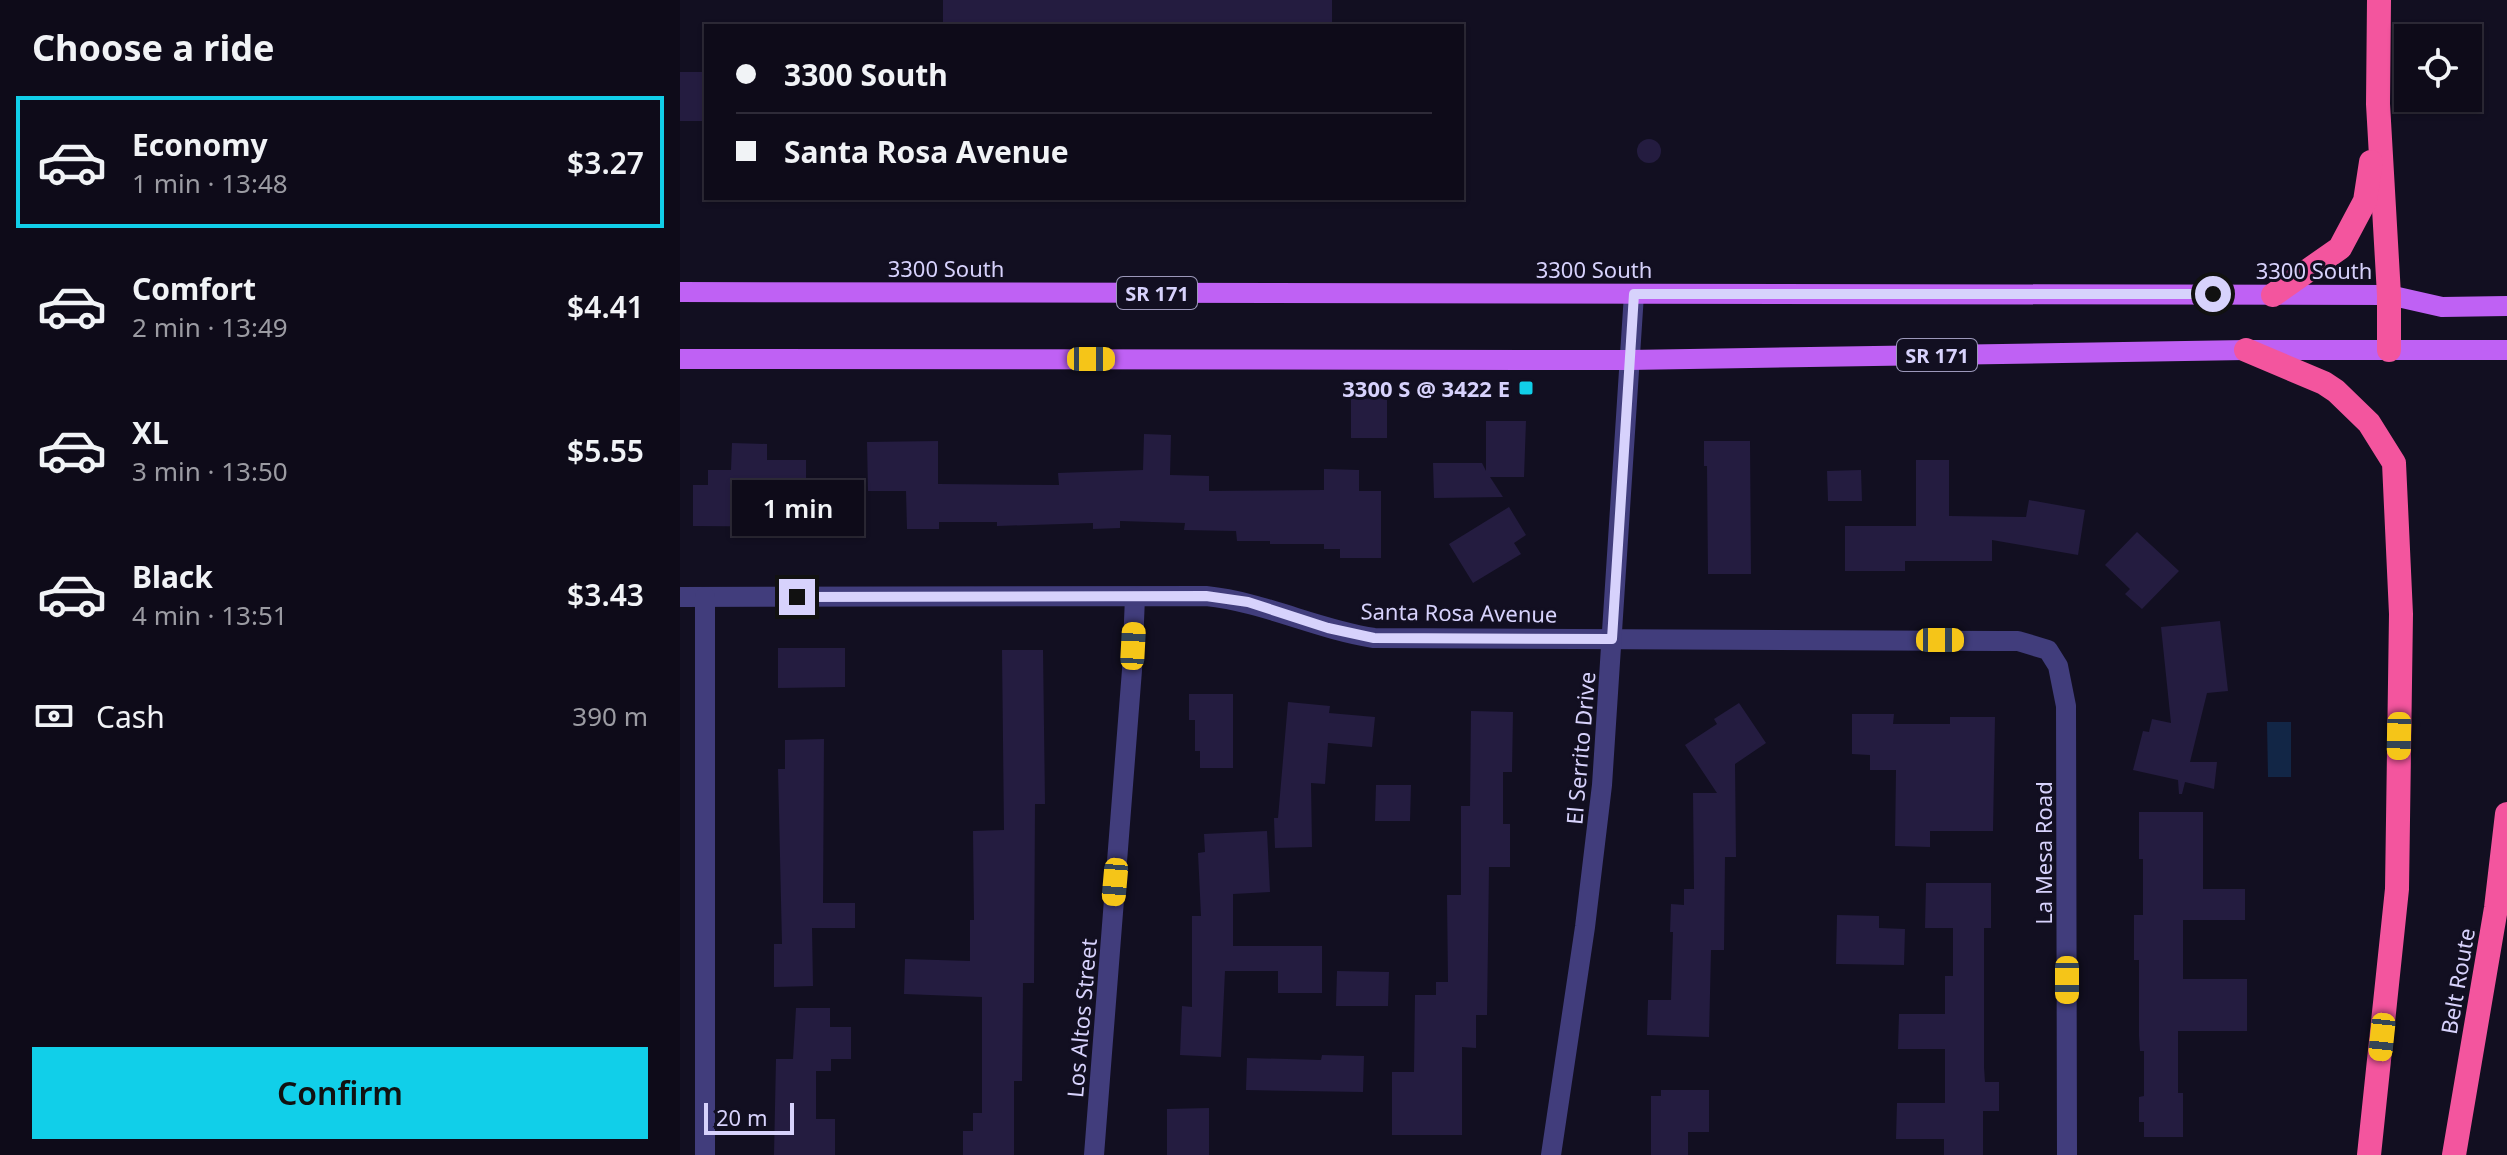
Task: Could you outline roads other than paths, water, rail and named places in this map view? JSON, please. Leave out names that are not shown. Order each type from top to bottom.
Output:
[{"type":"highway","points":[[2379,0],[2378,104],[2389,295],[2389,350]]},
{"type":"highway","points":[[2273,295],[2340,248],[2365,201],[2378,104]]},
{"type":"highway","points":[[2246,350],[2336,391],[2369,423],[2394,463],[2401,614],[2397,889],[2369,1155]]},
{"type":"highway","name":"Belt Route","points":[[2454,1155],[2496,908],[2507,814]]},
{"type":"main road","name":"3300 South","points":[[680,292],[2389,295],[2442,307],[2507,306]]},
{"type":"main road","name":"SR 171","points":[[680,359],[1629,360],[2246,350],[2507,350]]},
{"type":"street","name":"El Serrito Drive","points":[[1551,1155],[1593,868],[1608,711],[1634,294]]},
{"type":"street","name":"Santa Rosa Avenue","points":[[680,597],[1206,596],[1248,602],[1328,628],[1374,638],[2018,641],[2048,650]]},
{"type":"street","points":[[705,597],[705,1155]]},
{"type":"street","name":"Los Altos Street","points":[[1094,1155],[1135,597]]},
{"type":"street","name":"La Mesa Road","points":[[2048,650],[2058,666],[2066,706],[2067,1155]]},
{"type":"water","points":[[2267,722],[2291,722],[2291,777],[2268,777]]},
{"type":"place","name":"3300 S @ 3422 E","points":[[1526,388]]}]
